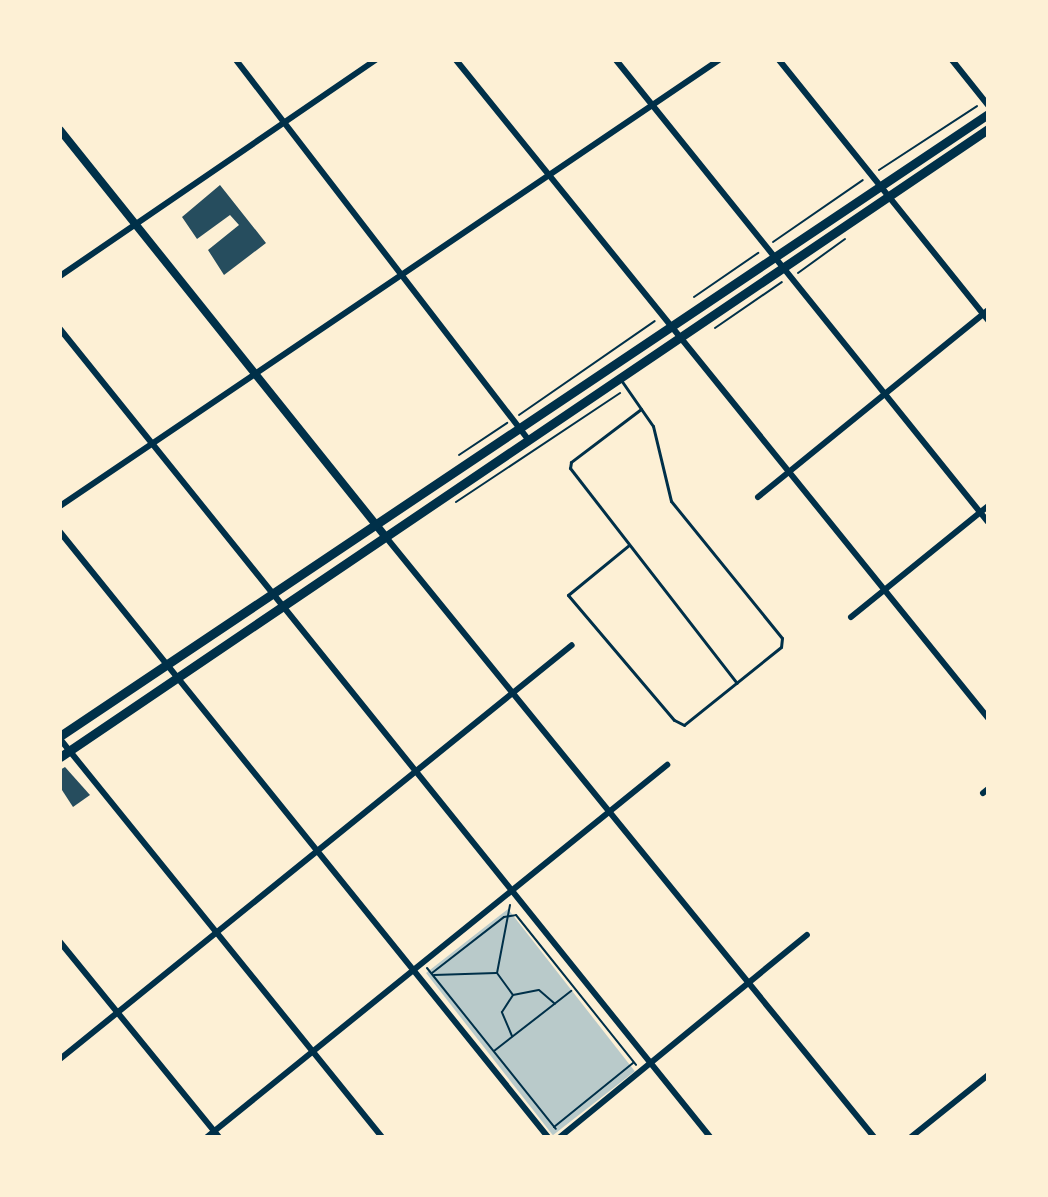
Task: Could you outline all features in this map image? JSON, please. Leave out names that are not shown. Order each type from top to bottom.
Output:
[{"type":"main road","points":[[60,757],[620,378],[775,257],[988,114]]},
{"type":"main road","points":[[60,738],[613,368],[784,267],[988,129]]},
{"type":"main road","points":[[613,368],[620,378]]},
{"type":"street","points":[[236,60],[529,440]]},
{"type":"street","points":[[60,276],[376,60]]},
{"type":"street","points":[[456,60],[786,473],[988,718]]},
{"type":"street","points":[[616,60],[988,522]]},
{"type":"street","points":[[60,506],[719,60]]},
{"type":"street","points":[[758,497],[986,314],[779,60]]},
{"type":"street","points":[[952,60],[988,105]]},
{"type":"street","points":[[60,130],[375,525],[874,1137]]},
{"type":"street","points":[[60,329],[280,608],[710,1137]]},
{"type":"street","points":[[851,617],[988,506]]},
{"type":"street","points":[[60,532],[547,1136]]},
{"type":"street","points":[[60,1059],[572,645]]},
{"type":"street","points":[[60,738],[382,1137]]},
{"type":"street","points":[[207,1137],[216,1134],[313,1050],[667,765]]},
{"type":"street","points":[[561,1136],[652,1065],[807,935]]},
{"type":"street","points":[[60,942],[216,1134]]},
{"type":"street","points":[[911,1137],[987,1078]]},
{"type":"lane","points":[[620,378],[653,426],[671,501],[782,638],[781,647],[690,723],[678,724],[568,595],[629,545]]},
{"type":"lane","points":[[641,409],[569,465],[737,683]]},
{"type":"path","points":[[513,892],[497,973],[513,995]]},
{"type":"path","points":[[432,974],[508,914],[516,915],[573,990],[642,1072]]},
{"type":"path","points":[[422,962],[561,1136]]},
{"type":"path","points":[[432,974],[497,973]]},
{"type":"path","points":[[513,1037],[502,1012],[513,995],[539,990],[555,1004]]},
{"type":"path","points":[[484,1059],[573,990]]},
{"type":"path","points":[[547,1136],[554,1127],[644,1055]]},
{"type":"shaded area","points":[[508,909],[635,1071],[553,1135],[426,973]]},
{"type":"building","points":[[220,185],[266,243],[224,275],[208,250],[239,225],[230,215],[197,239],[182,217]]},
{"type":"building","points":[[65,767],[90,795],[73,807],[60,787],[60,770]]}]
